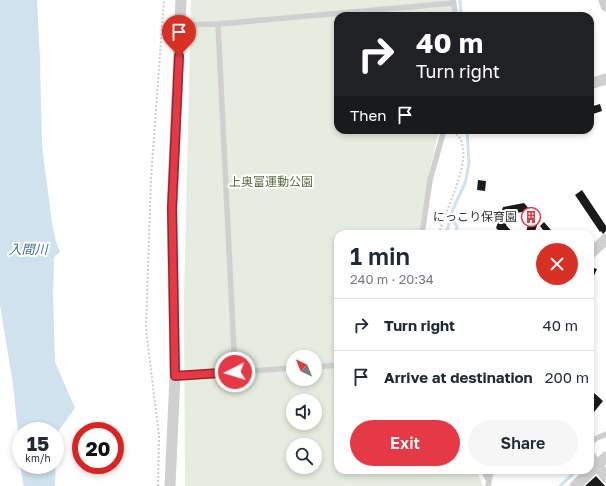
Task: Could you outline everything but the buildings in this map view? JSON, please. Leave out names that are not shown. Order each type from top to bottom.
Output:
[{"type":"street","points":[[170,486],[175,376],[172,208],[181,0]]},
{"type":"street","points":[[604,0],[606,6]]},
{"type":"street","points":[[594,83],[606,79]]},
{"type":"street","points":[[594,250],[606,239]]},
{"type":"street","points":[[594,469],[606,457]]},
{"type":"street","points":[[594,460],[606,477]]},
{"type":"street","points":[[575,486],[588,474]]},
{"type":"lane","points":[[346,12],[453,2],[455,12]]},
{"type":"lane","points":[[180,25],[218,24],[334,13]]},
{"type":"lane","points":[[218,24],[235,372]]},
{"type":"lane","points":[[423,230],[430,180],[443,134]]},
{"type":"lane","points":[[322,366],[334,365]]},
{"type":"lane","points":[[175,376],[286,368]]},
{"type":"lane","points":[[594,440],[606,434]]},
{"type":"lane","points":[[484,474],[488,484]]},
{"type":"lane","points":[[488,484],[490,474]]},
{"type":"path","points":[[158,486],[159,436],[146,329],[151,178],[164,0]]},
{"type":"path","points":[[440,230],[445,214],[460,178],[464,153],[459,136],[456,134]]},
{"type":"green space","name":"上奥富運動公園","points":[[191,0],[451,0],[452,12],[334,12],[334,134],[438,134],[428,179],[420,230],[334,230],[334,474],[478,474],[483,485],[185,486],[184,299]]},
{"type":"water","name":"入間川","points":[[0,0],[37,0],[42,146],[52,223],[60,252],[54,259],[53,294],[55,362],[75,408],[64,423],[64,422],[17,422],[13,384],[0,305]]},
{"type":"water","name":"入間川","points":[[22,474],[55,474],[55,486],[24,486]]},
{"type":"waterway","points":[[460,0],[461,12]]},
{"type":"waterway","points":[[447,230],[453,209],[465,183],[467,174],[469,162],[467,134]]},
{"type":"waterway","points":[[450,217],[457,226],[456,230]]},
{"type":"waterway","points":[[560,486],[573,474]]},
{"type":"place","name":"にっこり保育園","points":[[531,217]]},
{"type":"route","points":[[179,56],[172,208],[175,376],[235,372]]}]
